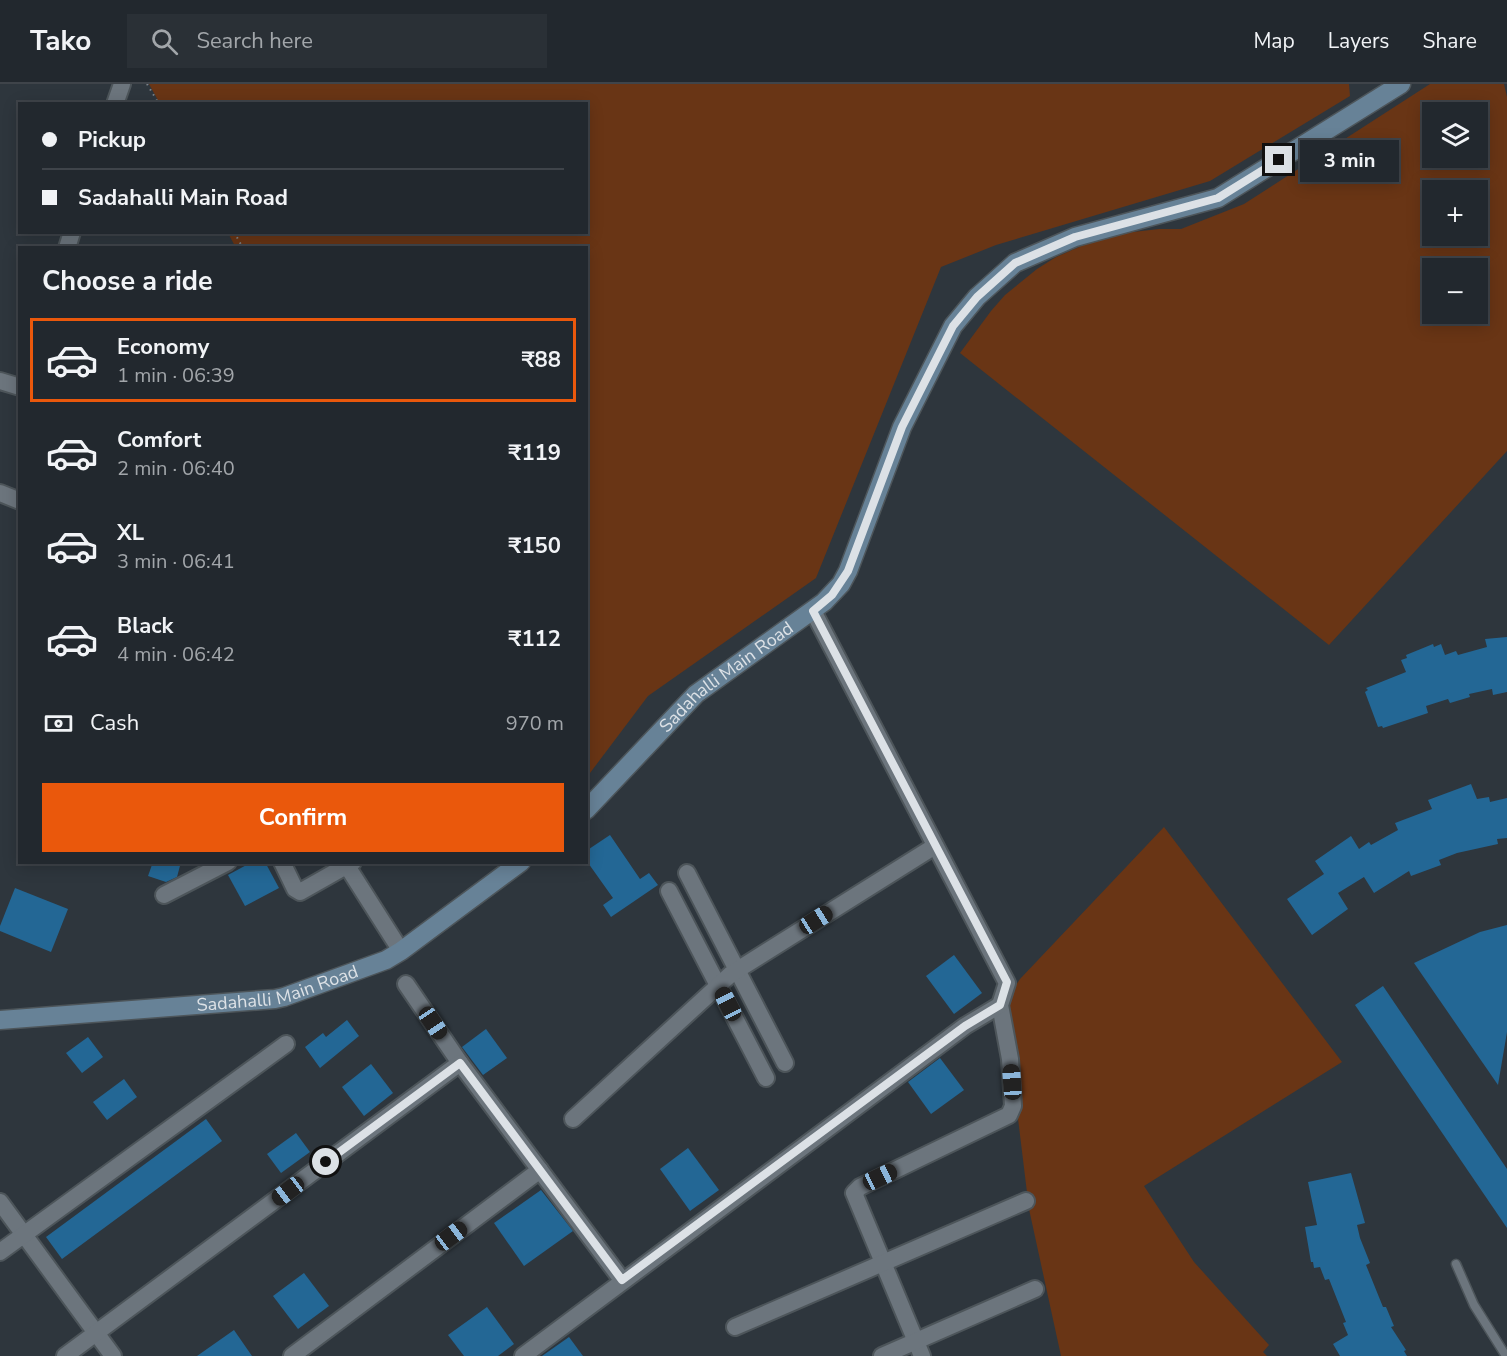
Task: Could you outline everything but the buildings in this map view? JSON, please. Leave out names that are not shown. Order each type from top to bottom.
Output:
[{"type":"street","points":[[116,102],[122,84]]},
{"type":"street","name":"Sadahalli Main Road","points":[[588,808],[696,694],[832,595],[848,571],[902,427],[953,326],[977,297],[1015,263],[1075,237],[1218,198],[1401,84]]},
{"type":"street","points":[[0,381],[18,386]]},
{"type":"street","points":[[0,493],[18,500]]},
{"type":"street","points":[[813,611],[1007,982],[1000,1005],[1010,1059],[1013,1106],[1011,1111],[1004,1118],[856,1189],[854,1197],[919,1349]]},
{"type":"street","points":[[573,1119],[737,970],[935,846]]},
{"type":"street","points":[[164,895],[224,864]]},
{"type":"street","points":[[283,864],[295,889],[300,892],[350,864],[401,951]]},
{"type":"street","name":"Sadahalli Main Road","points":[[5,1023],[275,999],[377,964],[401,951],[518,864]]},
{"type":"street","points":[[687,873],[785,1063]]},
{"type":"street","points":[[669,891],[766,1078]]},
{"type":"street","points":[[406,984],[460,1063],[622,1280]]},
{"type":"street","points":[[523,1356],[965,1026],[1000,1005]]},
{"type":"street","points":[[0,1252],[286,1044]]},
{"type":"street","points":[[65,1356],[460,1063]]},
{"type":"street","points":[[292,1356],[540,1170]]},
{"type":"street","points":[[735,1327],[1026,1201]]},
{"type":"street","points":[[0,1202],[113,1356]]},
{"type":"street","points":[[882,1356],[919,1349],[1035,1289]]},
{"type":"lane","points":[[1456,1264],[1474,1305],[1506,1356]]},
{"type":"path","points":[[147,84],[158,102]]},
{"type":"shaded area","points":[[149,84],[1349,84],[1350,96],[1210,181],[996,245],[941,267],[816,578],[648,696],[588,776],[588,246],[235,246],[229,234],[588,234],[588,102],[159,102]]},
{"type":"shaded area","points":[[1430,84],[1504,84],[1507,97],[1507,451],[1329,645],[960,353],[1005,295],[1056,257],[1095,240],[1116,234],[1181,229],[1244,204]]},
{"type":"shaded area","points":[[1164,827],[1342,1062],[1144,1186],[1194,1262],[1269,1345],[1263,1352],[1267,1356],[1061,1356],[1029,1209],[1004,1003],[1020,979]]},
{"type":"route","points":[[326,1162],[460,1063],[622,1280],[965,1026],[1000,1005],[1007,982],[813,611],[832,595],[848,571],[902,427],[953,326],[977,297],[1015,263],[1075,237],[1218,198],[1279,160]]}]
